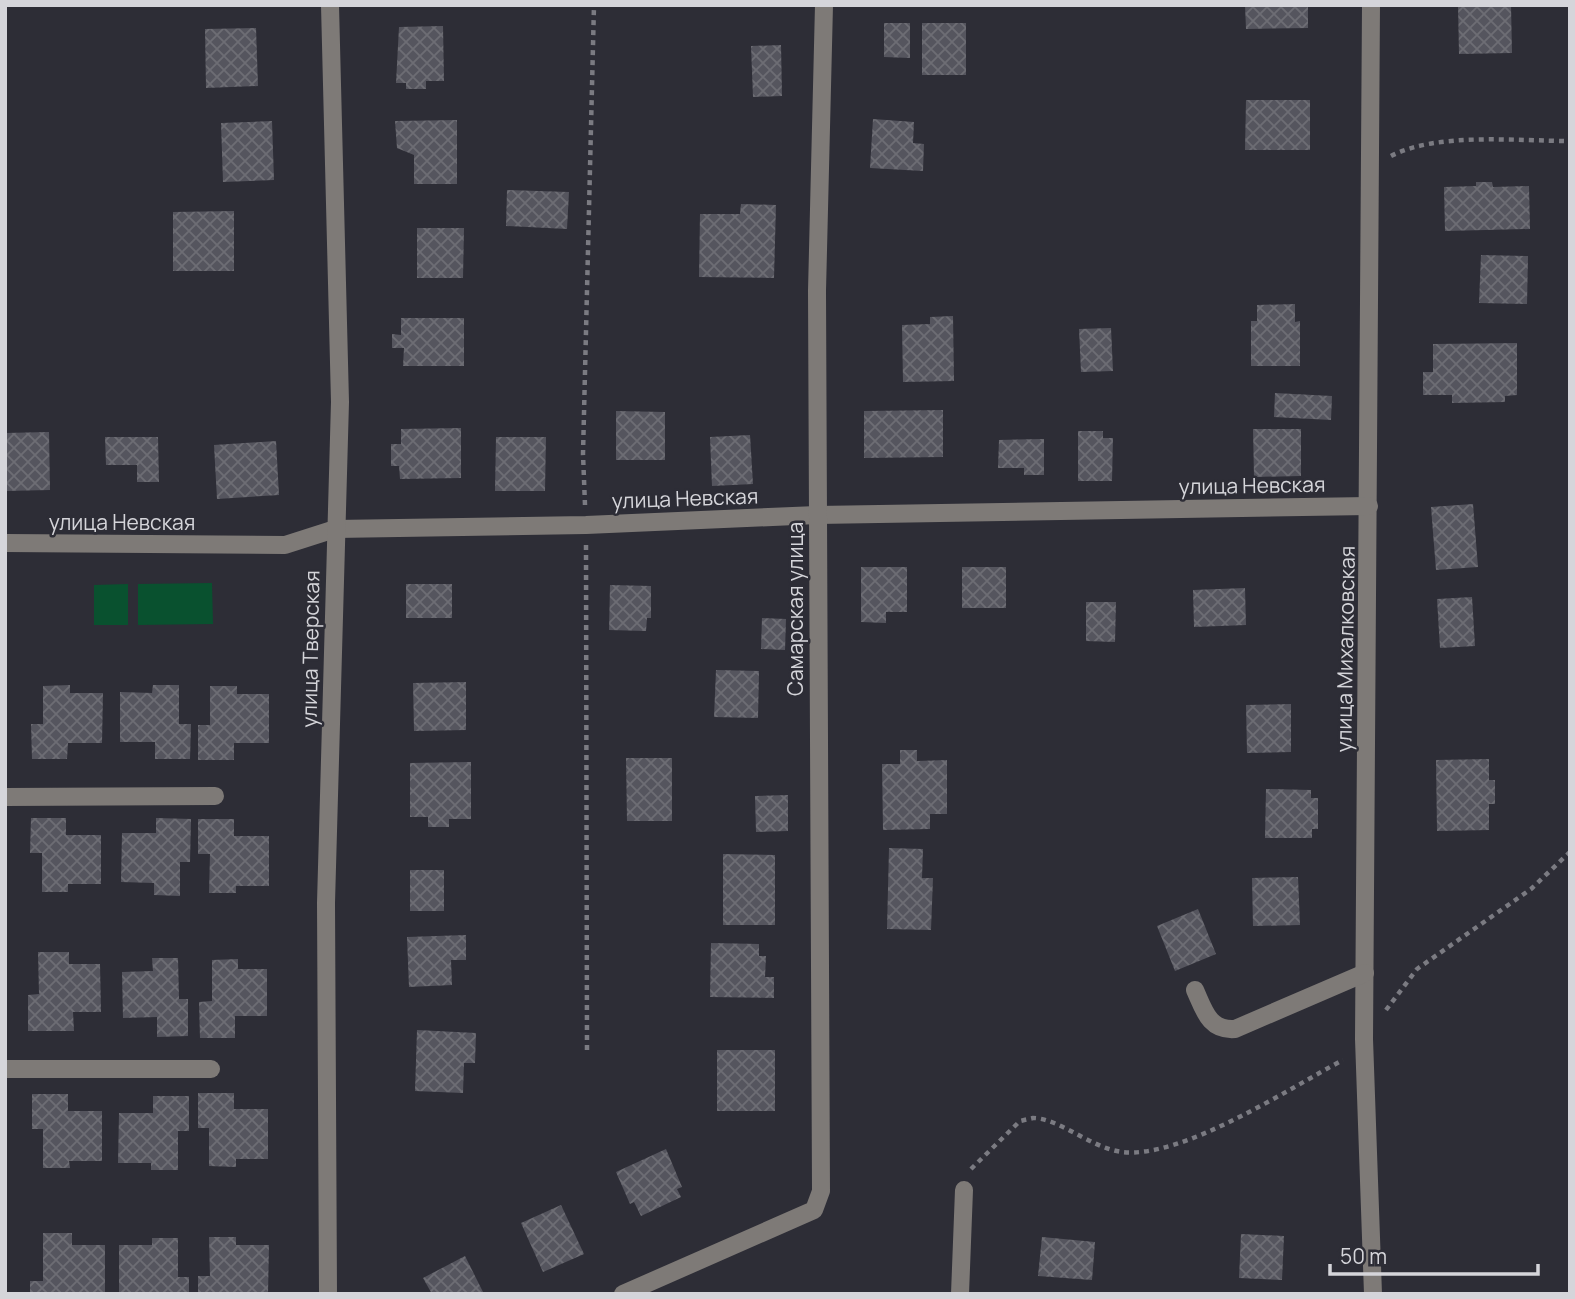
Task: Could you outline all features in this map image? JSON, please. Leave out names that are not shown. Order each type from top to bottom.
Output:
[{"type":"street","name":"улица Тверская","points":[[328,1294],[326,903],[340,402],[330,5]]},
{"type":"street","name":"Самарская улица","points":[[623,1294],[814,1210],[820,1196],[823,1172],[818,740],[820,565],[817,515],[817,277],[824,5]]},
{"type":"street","name":"улица Михалковская","points":[[1371,5],[1364,1044],[1373,1294]]},
{"type":"street","name":"улица Невская","points":[[5,543],[285,545],[335,529],[586,525],[817,515],[1369,506]]},
{"type":"street","points":[[5,797],[215,796]]},
{"type":"street","points":[[1195,990],[1211,1022],[1229,1030],[1365,973]]},
{"type":"street","points":[[5,1069],[211,1069]]},
{"type":"street","points":[[960,1294],[964,1190]]},
{"type":"path","points":[[1370,170],[1403,150],[1433,144],[1570,141]]},
{"type":"path","points":[[964,1190],[976,1162],[1026,1119],[1042,1119],[1095,1146],[1113,1151],[1158,1151],[1185,1144],[1364,1044],[1417,969],[1531,889],[1570,852]]},
{"type":"green space","points":[[212,583],[213,624],[138,625],[138,584]]},
{"type":"green space","points":[[128,584],[128,625],[94,625],[94,585]]},
{"type":"building","points":[[1245,5],[1308,5],[1308,28],[1246,29]]},
{"type":"building","points":[[1458,5],[1511,5],[1512,53],[1459,54]]},
{"type":"building","points":[[884,23],[910,23],[910,58],[884,57]]},
{"type":"building","points":[[922,23],[966,23],[966,75],[922,75]]},
{"type":"building","points":[[443,26],[444,81],[426,81],[426,89],[406,89],[406,83],[396,83],[399,27]]},
{"type":"building","points":[[256,28],[258,86],[206,88],[205,29]]},
{"type":"building","points":[[781,45],[782,96],[753,97],[751,46]]},
{"type":"building","points":[[1246,100],[1310,100],[1310,150],[1245,150]]},
{"type":"building","points":[[873,119],[914,122],[913,143],[924,144],[923,171],[870,168]]},
{"type":"building","points":[[457,120],[457,184],[414,184],[414,155],[397,148],[395,121]]},
{"type":"building","points":[[272,121],[274,180],[223,182],[221,123]]},
{"type":"building","points":[[1476,182],[1492,182],[1493,187],[1529,186],[1530,229],[1445,231],[1444,187],[1476,186]]},
{"type":"building","points":[[507,190],[569,192],[567,229],[506,226]]},
{"type":"building","points":[[741,204],[776,205],[774,278],[699,277],[700,214],[740,214]]},
{"type":"building","points":[[234,211],[234,271],[173,271],[173,212]]},
{"type":"building","points":[[417,228],[464,228],[463,278],[417,278]]},
{"type":"building","points":[[1481,255],[1528,256],[1527,304],[1479,303]]},
{"type":"building","points":[[1295,304],[1295,322],[1300,321],[1300,366],[1251,366],[1251,321],[1257,321],[1257,305]]},
{"type":"building","points":[[953,316],[954,381],[903,382],[902,325],[930,324],[930,317]]},
{"type":"building","points":[[401,318],[464,318],[464,366],[403,366],[404,348],[392,348],[392,334],[401,335]]},
{"type":"building","points":[[1111,328],[1113,371],[1081,372],[1079,329]]},
{"type":"building","points":[[1517,343],[1517,395],[1505,396],[1505,402],[1452,403],[1452,395],[1423,395],[1423,372],[1433,372],[1433,344]]},
{"type":"building","points":[[1275,393],[1332,396],[1331,420],[1274,417]]},
{"type":"building","points":[[943,410],[943,457],[864,458],[864,411]]},
{"type":"building","points":[[616,411],[665,412],[665,460],[616,460]]},
{"type":"building","points":[[461,428],[461,478],[400,479],[399,466],[391,466],[391,444],[401,444],[401,429]]},
{"type":"building","points":[[1253,429],[1301,429],[1301,476],[1254,477]]},
{"type":"building","points":[[1078,431],[1103,431],[1103,438],[1113,438],[1112,481],[1078,481]]},
{"type":"building","points":[[49,432],[50,490],[5,491],[5,433]]},
{"type":"building","points":[[750,435],[753,484],[712,486],[710,437]]},
{"type":"building","points":[[105,437],[158,437],[159,482],[137,482],[137,465],[106,465]]},
{"type":"building","points":[[496,437],[546,437],[545,491],[495,491]]},
{"type":"building","points":[[1044,439],[1044,475],[1024,475],[1024,468],[998,468],[999,440]]},
{"type":"building","points":[[276,441],[279,495],[217,499],[214,445]]},
{"type":"building","points":[[1473,504],[1478,567],[1436,570],[1431,507]]},
{"type":"building","points":[[861,567],[907,567],[907,612],[886,612],[886,623],[861,622]]},
{"type":"building","points":[[962,567],[1006,567],[1006,608],[962,608]]},
{"type":"building","points":[[406,584],[452,584],[452,618],[406,618]]},
{"type":"building","points":[[610,585],[651,586],[651,618],[647,618],[646,631],[609,630]]},
{"type":"building","points":[[1245,588],[1246,625],[1194,627],[1193,590]]},
{"type":"building","points":[[1472,597],[1475,646],[1440,648],[1437,599]]},
{"type":"building","points":[[1086,602],[1116,602],[1115,642],[1086,641]]},
{"type":"building","points":[[762,618],[786,619],[785,650],[761,649]]},
{"type":"building","points":[[716,670],[759,671],[758,718],[714,717]]},
{"type":"building","points":[[466,682],[466,730],[414,731],[413,683]]},
{"type":"building","points":[[70,685],[70,693],[103,693],[102,743],[68,743],[67,759],[32,759],[31,724],[43,724],[43,686]]},
{"type":"building","points":[[153,685],[179,685],[179,724],[191,724],[190,759],[155,759],[155,742],[120,742],[120,692],[152,693]]},
{"type":"building","points":[[210,686],[237,686],[237,694],[269,694],[269,743],[234,743],[234,760],[198,760],[198,725],[210,725]]},
{"type":"building","points":[[1291,704],[1291,752],[1247,753],[1246,705]]},
{"type":"building","points":[[900,750],[917,750],[917,761],[947,760],[947,814],[930,814],[930,829],[883,830],[882,764],[900,764]]},
{"type":"building","points":[[626,758],[672,758],[672,821],[627,821]]},
{"type":"building","points":[[1489,759],[1489,780],[1495,780],[1495,804],[1489,804],[1489,830],[1437,831],[1436,760]]},
{"type":"building","points":[[471,762],[471,819],[449,819],[449,827],[428,827],[428,817],[410,817],[410,763]]},
{"type":"building","points":[[1266,789],[1311,790],[1311,798],[1318,798],[1318,829],[1312,829],[1312,838],[1265,838]]},
{"type":"building","points":[[788,795],[788,831],[756,832],[755,796]]},
{"type":"building","points":[[31,818],[66,818],[66,835],[101,835],[101,884],[68,884],[68,892],[42,892],[42,853],[30,853]]},
{"type":"building","points":[[156,818],[191,819],[190,862],[180,862],[180,896],[154,895],[154,883],[121,882],[122,833],[156,833]]},
{"type":"building","points":[[198,819],[234,819],[234,836],[269,836],[269,886],[236,886],[236,893],[209,893],[210,854],[198,854]]},
{"type":"building","points":[[889,848],[923,849],[922,878],[933,878],[931,930],[887,929]]},
{"type":"building","points":[[723,854],[775,855],[775,925],[723,925]]},
{"type":"building","points":[[410,870],[444,870],[444,911],[410,911]]},
{"type":"building","points":[[1298,877],[1300,925],[1253,926],[1252,878]]},
{"type":"building","points":[[1198,909],[1216,954],[1175,971],[1157,926]]},
{"type":"building","points":[[466,935],[466,960],[451,960],[452,985],[409,987],[407,937]]},
{"type":"building","points":[[711,943],[759,944],[759,956],[766,956],[765,977],[774,977],[774,998],[710,997]]},
{"type":"building","points":[[38,952],[69,952],[69,964],[100,964],[101,1012],[73,1012],[74,1031],[28,1031],[28,995],[39,994]]},
{"type":"building","points":[[152,958],[178,958],[179,999],[188,999],[188,1036],[157,1037],[157,1017],[123,1018],[122,972],[153,971]]},
{"type":"building","points":[[238,959],[238,969],[267,969],[267,1016],[235,1016],[235,1038],[200,1038],[199,1002],[212,1001],[212,960]]},
{"type":"building","points":[[417,1030],[476,1033],[475,1063],[464,1063],[463,1093],[415,1091]]},
{"type":"building","points":[[717,1050],[775,1050],[775,1111],[717,1111]]},
{"type":"building","points":[[198,1093],[234,1093],[234,1109],[268,1109],[268,1159],[236,1159],[236,1167],[209,1166],[209,1128],[198,1128]]},
{"type":"building","points":[[32,1094],[68,1094],[68,1111],[102,1111],[102,1161],[69,1161],[70,1168],[43,1168],[43,1129],[32,1129]]},
{"type":"building","points":[[153,1096],[189,1096],[189,1131],[178,1131],[178,1170],[151,1170],[151,1163],[118,1163],[119,1113],[153,1113]]},
{"type":"building","points":[[666,1149],[682,1187],[677,1189],[681,1197],[641,1216],[634,1202],[630,1204],[616,1172]]},
{"type":"building","points":[[561,1205],[584,1254],[543,1272],[521,1223]]},
{"type":"building","points":[[43,1233],[72,1233],[72,1245],[105,1245],[105,1294],[30,1294],[30,1281],[43,1281]]},
{"type":"building","points":[[1241,1234],[1284,1236],[1282,1280],[1239,1278]]},
{"type":"building","points":[[209,1237],[236,1237],[236,1245],[269,1245],[268,1294],[198,1294],[198,1276],[210,1276]]},
{"type":"building","points":[[1042,1237],[1095,1242],[1092,1280],[1038,1276]]},
{"type":"building","points":[[152,1238],[178,1238],[178,1277],[189,1277],[189,1294],[119,1294],[119,1245],[152,1245]]},
{"type":"building","points":[[465,1256],[484,1294],[432,1294],[423,1278]]}]
